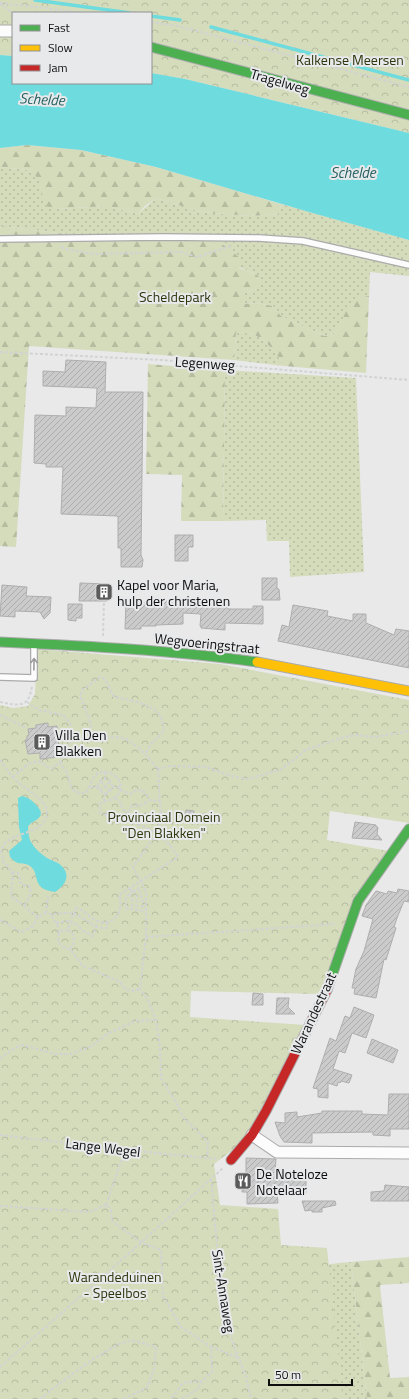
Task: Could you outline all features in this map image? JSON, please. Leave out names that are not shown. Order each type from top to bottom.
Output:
[{"type":"street","points":[[0,31],[12,31]]},
{"type":"street","name":"Tragelweg","points":[[152,47],[245,70],[302,88],[409,115]]},
{"type":"street","name":"Wegvoeringstraat","points":[[0,642],[221,657],[265,663],[409,691]]},
{"type":"street","name":"Warandestraat","points":[[231,1160],[252,1136],[325,994],[358,901],[409,829]]},
{"type":"street","name":"Warandestraat","points":[[385,862],[409,839]]},
{"type":"street","points":[[252,1136],[277,1152],[409,1154]]},
{"type":"lane","points":[[0,239],[162,237],[259,238],[303,242],[409,265]]},
{"type":"lane","points":[[0,677],[34,678],[34,644]]},
{"type":"path","points":[[0,3],[12,12]]},
{"type":"path","points":[[0,3],[79,12]]},
{"type":"path","points":[[152,22],[178,26],[409,87]]},
{"type":"path","points":[[57,246],[70,250],[95,254],[181,252],[197,257],[232,246]]},
{"type":"path","name":"Legenweg","points":[[0,352],[162,360],[409,380]]},
{"type":"path","points":[[103,630],[104,601]]},
{"type":"path","points":[[0,702],[14,705],[27,702],[30,698],[34,678]]},
{"type":"path","points":[[92,738],[90,721],[80,696],[82,690],[100,678],[105,680],[114,697],[130,700],[154,709],[160,716],[164,729],[162,735],[148,746],[145,754]]},
{"type":"path","points":[[13,777],[26,765],[40,762],[49,768],[53,768],[60,762],[71,741],[70,723],[63,714],[39,710],[27,702]]},
{"type":"path","points":[[0,715],[26,728]]},
{"type":"path","points":[[158,769],[171,766],[206,767],[231,776],[248,779],[280,770],[306,750],[344,737],[357,735],[375,737],[409,731]]},
{"type":"path","points":[[0,1059],[13,1049],[22,1045],[55,1054],[70,1054],[90,1047],[109,1033],[135,1021],[156,1020],[148,1000],[140,989],[146,937],[146,891],[132,867],[157,833],[160,820],[158,769],[132,742],[124,738],[107,737],[71,741]]},
{"type":"path","points":[[0,760],[19,784],[38,797],[47,813],[44,822],[31,831],[9,840],[4,844],[1,851],[4,863],[12,872],[13,877],[11,896],[38,917]]},
{"type":"path","points":[[60,762],[68,774],[69,783],[73,790],[80,793],[86,792],[90,787],[94,776],[105,772],[112,773],[118,778],[120,789],[114,798],[100,804],[100,812],[148,828],[157,833],[172,847],[178,857],[119,895],[121,908],[114,920],[107,922],[92,919],[87,913],[76,908],[68,930]]},
{"type":"path","points":[[105,772],[105,780]]},
{"type":"path","points":[[105,780],[110,782],[112,787],[110,791],[105,793],[100,791],[98,787],[101,781],[105,780]]},
{"type":"path","points":[[101,781],[110,791]]},
{"type":"path","points":[[100,791],[110,782]]},
{"type":"path","points":[[90,787],[98,787]]},
{"type":"path","points":[[112,787],[130,794],[137,790],[142,790],[147,795],[149,800]]},
{"type":"path","points":[[104,801],[105,793]]},
{"type":"path","points":[[114,798],[121,803],[122,808],[128,812],[130,817],[128,821]]},
{"type":"path","points":[[128,812],[132,806],[142,805],[149,800],[160,801]]},
{"type":"path","points":[[160,813],[183,814]]},
{"type":"path","points":[[12,872],[18,873],[20,882],[23,885],[31,887],[30,895],[24,905]]},
{"type":"path","points":[[130,888],[137,897],[136,910]]},
{"type":"path","points":[[139,888],[143,903],[142,911],[132,909],[126,908],[126,897],[139,888]]},
{"type":"path","points":[[132,892],[132,909]]},
{"type":"path","points":[[46,913],[48,896]]},
{"type":"path","points":[[0,920],[22,932],[33,926],[38,917],[46,913],[52,915],[60,912],[79,915],[91,925],[96,927],[107,928],[107,922]]},
{"type":"path","points":[[52,915],[59,933],[59,943],[65,948],[70,949],[83,966],[120,982],[125,989],[134,991],[140,989]]},
{"type":"path","points":[[56,923],[67,921],[75,923],[83,931],[94,936],[96,927]]},
{"type":"path","points":[[146,937],[349,924]]},
{"type":"path","points":[[59,933],[63,930],[68,930],[74,935],[74,942],[70,949]]},
{"type":"path","name":"Lange Wegel","points":[[0,1135],[207,1158],[208,1142],[183,1116],[161,1078],[160,1047],[156,1020]]},
{"type":"path","points":[[0,1206],[89,1212],[106,1205],[126,1150]]},
{"type":"path","name":"Sint-Annaweg","points":[[142,1243],[211,1179],[218,1257],[228,1329],[246,1377],[251,1399]]},
{"type":"path","points":[[106,1205],[111,1210],[112,1221],[142,1243],[161,1250],[163,1296],[181,1327],[210,1347],[238,1357]]},
{"type":"path","points":[[0,1367],[142,1243]]},
{"type":"path","points":[[40,1399],[91,1362],[113,1348],[130,1340],[156,1347],[154,1369],[147,1388],[123,1399]]},
{"type":"path","points":[[182,1399],[198,1389],[202,1381],[212,1372],[210,1347]]},
{"type":"path","points":[[170,1399],[183,1383],[202,1381]]},
{"type":"green space","name":"Kalkense Meersen","points":[[0,0],[409,0],[409,133],[185,79],[152,73],[152,12],[12,12],[12,56],[0,55]]},
{"type":"green space","points":[[27,145],[81,150],[156,167],[281,204],[279,214],[250,216],[201,212],[156,198],[145,206],[138,214],[107,206],[57,209],[46,206],[39,179],[29,170],[0,167],[0,148]]},
{"type":"green space","points":[[0,167],[29,170],[40,179],[41,190],[57,209],[107,206],[138,214],[156,198],[201,212],[250,216],[279,214],[281,204],[409,240],[409,276],[370,272],[369,296],[355,301],[347,310],[334,334],[324,336],[281,316],[273,306],[256,303],[243,304],[243,294],[257,288],[254,273],[162,237],[66,234],[0,226]]},
{"type":"green space","name":"Scheldepark","points":[[0,226],[66,234],[213,237],[240,258],[239,268],[256,274],[263,282],[257,288],[243,294],[243,304],[256,303],[273,306],[281,316],[324,336],[334,334],[350,305],[361,298],[369,296],[366,373],[284,366],[262,339],[252,334],[236,332],[234,360],[29,346],[16,547],[0,546]]},
{"type":"green space","points":[[236,332],[252,334],[262,339],[284,366],[234,360]]},
{"type":"green space","points":[[148,364],[225,370],[223,521],[181,521],[182,475],[146,474]]},
{"type":"green space","points":[[225,370],[356,378],[364,572],[290,577],[289,541],[267,541],[266,520],[223,521]]},
{"type":"green space","name":"Provinciaal Domein \"Den Blakken\"","points":[[37,649],[220,664],[409,700],[409,823],[330,811],[327,840],[389,851],[319,994],[191,991],[190,1017],[305,1025],[247,1139],[214,1164],[220,1205],[278,1209],[281,1245],[327,1248],[343,1399],[0,1399],[0,705],[13,708],[28,706],[35,694]]},
{"type":"green space","points":[[409,1257],[409,1283],[380,1285],[390,1378],[409,1377],[409,1399],[367,1399],[351,1262]]},
{"type":"green space","points":[[351,1262],[367,1399],[255,1399],[330,1264]]},
{"type":"water","name":"Schelde","points":[[0,55],[12,56],[12,84],[152,84],[152,73],[185,79],[409,133],[409,240],[156,167],[81,150],[27,145],[0,148]]},
{"type":"water","points":[[22,796],[29,798],[34,802],[41,814],[38,819],[28,827],[31,842],[40,853],[48,859],[58,863],[65,871],[65,882],[55,892],[42,888],[39,885],[35,873],[30,866],[17,863],[10,857],[9,851],[22,840],[19,827],[18,798]]},
{"type":"building","points":[[66,360],[106,362],[105,392],[143,392],[142,567],[121,567],[121,548],[118,548],[118,516],[61,514],[63,467],[46,467],[46,464],[34,463],[35,415],[66,416],[66,407],[96,408],[97,388],[43,386],[43,371],[65,372]]},
{"type":"building","points":[[175,535],[193,535],[193,547],[188,547],[188,561],[175,561]]},
{"type":"building","points":[[262,578],[277,578],[277,589],[279,589],[280,600],[262,600]]},
{"type":"building","points":[[80,583],[107,584],[107,601],[79,601]]},
{"type":"building","points":[[2,585],[27,587],[26,596],[51,597],[50,613],[44,619],[40,612],[15,611],[15,617],[0,616]]},
{"type":"building","points":[[162,601],[189,601],[228,604],[228,609],[253,609],[253,606],[263,606],[263,624],[225,623],[225,630],[201,628],[201,614],[183,613],[183,624],[141,626],[141,629],[125,629],[126,602],[162,603]]},
{"type":"building","points":[[68,604],[82,604],[82,618],[76,618],[76,621],[68,620]]},
{"type":"building","points":[[293,605],[328,611],[327,616],[353,621],[353,614],[366,614],[366,623],[394,635],[396,629],[409,631],[409,668],[278,641],[282,625],[289,627]]},
{"type":"building","name":"Villa Den Blakken","points":[[48,723],[48,727],[57,726],[60,757],[40,759],[40,753],[28,754],[25,740],[27,740],[27,736],[29,735],[28,729],[36,728],[36,725]]},
{"type":"building","points":[[186,810],[194,811],[193,823],[184,822]]},
{"type":"building","points":[[355,822],[376,825],[376,827],[378,827],[377,834],[382,840],[352,838]]},
{"type":"building","points":[[398,889],[409,891],[409,902],[404,901],[397,918],[394,927],[396,928],[386,960],[384,959],[376,998],[354,994],[355,988],[352,988],[356,969],[364,951],[373,919],[362,916],[366,905],[376,891],[387,894],[388,891],[397,893]]},
{"type":"building","points":[[253,993],[263,994],[263,1005],[252,1005]]},
{"type":"building","points":[[277,998],[289,998],[288,1007],[295,1014],[276,1014]]},
{"type":"building","points":[[354,1007],[374,1015],[366,1038],[352,1033],[345,1053],[339,1051],[333,1069],[352,1075],[349,1083],[341,1081],[340,1083],[338,1082],[337,1086],[328,1083],[328,1098],[318,1097],[318,1089],[313,1088],[330,1038],[336,1041],[345,1016],[350,1018]]},
{"type":"building","points":[[372,1039],[398,1050],[393,1063],[367,1053]]},
{"type":"building","points":[[389,1094],[409,1094],[409,1129],[390,1129],[390,1136],[373,1135],[373,1132],[312,1133],[312,1143],[284,1142],[275,1122],[285,1123],[285,1113],[297,1112],[297,1117],[322,1113],[322,1111],[362,1111],[362,1114],[388,1115]]},
{"type":"building","points":[[246,1158],[276,1159],[275,1173],[306,1174],[306,1193],[277,1192],[278,1203],[247,1204],[247,1192],[242,1192],[243,1178],[246,1178]]},
{"type":"building","points":[[385,1185],[409,1187],[409,1201],[371,1201],[371,1192],[384,1191]]},
{"type":"building","points":[[302,1201],[335,1201],[336,1205],[322,1208],[322,1212],[312,1212],[312,1210],[305,1211]]},
{"type":"waterway","points":[[35,0],[123,12]]},
{"type":"waterway","points":[[152,16],[180,20]]},
{"type":"waterway","points":[[211,27],[409,80]]},
{"type":"traffic: fast","points":[[152,47],[409,115]]},
{"type":"traffic: fast","points":[[0,642],[161,651],[257,662]]},
{"type":"traffic: fast","points":[[327,990],[358,901],[409,829]]},
{"type":"traffic: slow","points":[[257,662],[409,691]]},
{"type":"traffic: jam","points":[[231,1160],[252,1135],[266,1111],[327,990]]},
{"type":"place","name":"Kapel voor Maria, hulp der christenen","points":[[104,592]]},
{"type":"place","name":"Villa Den Blakken","points":[[42,742]]},
{"type":"place","name":"De Noteloze Notelaar","points":[[243,1181]]},
{"type":"park label","name":"Warandeduinen - Speelbos","points":[[115,1284]]}]
